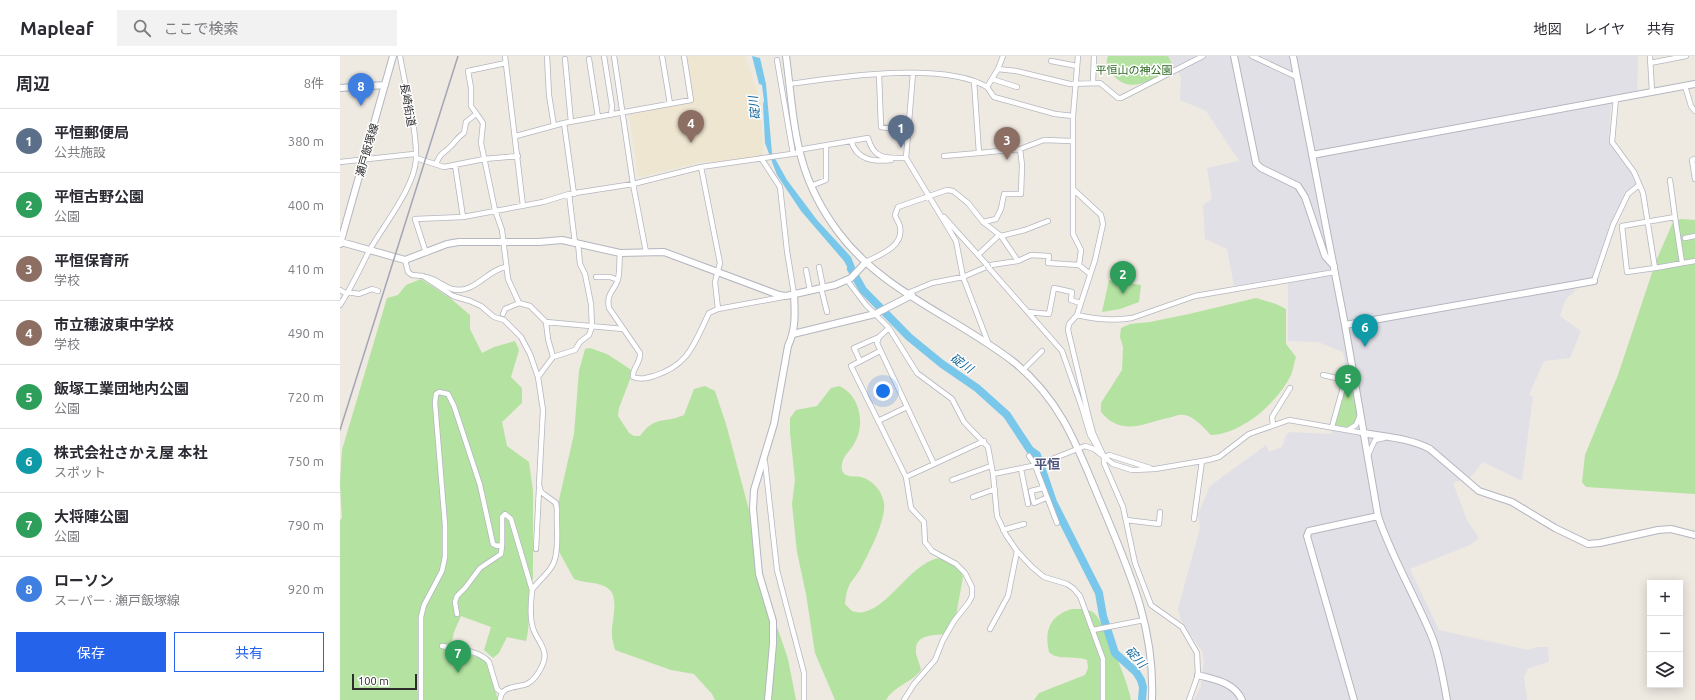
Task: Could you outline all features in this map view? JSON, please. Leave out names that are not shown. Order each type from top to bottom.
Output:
[{"type":"street","name":"瀬戸飯塚線","points":[[340,243],[393,56]]},
{"type":"street","name":"長崎街道","points":[[340,305],[370,251],[402,199],[409,182],[415,156],[414,135],[400,56]]},
{"type":"street","points":[[505,56],[516,136],[523,206]]},
{"type":"street","points":[[547,56],[549,95],[554,126]]},
{"type":"street","points":[[604,56],[612,106],[611,114]]},
{"type":"street","points":[[614,56],[633,184],[646,252]]},
{"type":"street","points":[[662,56],[670,104]]},
{"type":"street","points":[[516,136],[564,123],[691,100],[684,56]]},
{"type":"street","points":[[987,87],[998,69],[1003,56]]},
{"type":"street","points":[[1078,56],[1072,141],[1073,234],[1081,250],[1079,265]]},
{"type":"street","points":[[1093,82],[1094,56]]},
{"type":"street","points":[[998,69],[1016,71],[1070,84],[1076,82],[1100,83],[1118,98],[1121,98],[1203,56]]},
{"type":"street","points":[[1234,56],[1256,163],[1261,168],[1298,186],[1306,197],[1325,256],[1335,269]]},
{"type":"street","points":[[1252,56],[1297,77]]},
{"type":"street","points":[[1293,56],[1335,269],[1378,516],[1386,540],[1432,637],[1438,656],[1447,700]]},
{"type":"street","points":[[1650,56],[1652,92]]},
{"type":"street","points":[[1650,63],[1686,56]]},
{"type":"street","points":[[797,152],[786,57],[777,58],[797,152],[818,202],[839,233],[866,262],[910,294],[989,345],[1023,370],[1043,390],[1069,428],[1138,596],[1144,620],[1152,669],[1152,700]]},
{"type":"street","points":[[565,59],[571,122]]},
{"type":"street","points":[[589,59],[598,117]]},
{"type":"street","points":[[1050,61],[1077,66]]},
{"type":"street","points":[[506,63],[468,71],[471,88],[471,106],[483,123],[481,142],[495,210],[502,230],[508,279],[519,304]]},
{"type":"street","points":[[790,84],[849,75],[913,73],[934,74],[974,81],[987,87],[994,97],[1055,114],[1073,116]]},
{"type":"street","points":[[913,73],[906,158],[956,242],[963,278],[989,345]]},
{"type":"street","points":[[879,74],[882,127],[908,131]]},
{"type":"street","points":[[992,80],[1017,87]]},
{"type":"street","points":[[974,81],[979,153]]},
{"type":"street","points":[[1312,155],[1695,84]]},
{"type":"street","points":[[340,88],[385,85]]},
{"type":"street","points":[[1685,86],[1691,106],[1695,111]]},
{"type":"street","points":[[1616,98],[1612,142],[1634,172],[1643,193],[1655,268]]},
{"type":"street","points":[[436,164],[441,153],[451,147],[457,137],[464,133],[466,122],[476,114]]},
{"type":"street","points":[[538,377],[553,357],[575,350],[580,342],[589,335],[592,327],[591,304],[585,274],[580,264],[576,243],[564,123]]},
{"type":"street","points":[[426,253],[415,219],[462,217],[542,202],[571,194],[633,184],[701,167],[763,158],[868,138],[871,148],[878,155],[888,158],[906,158]]},
{"type":"street","points":[[944,156],[1020,150],[1044,140],[1072,141]]},
{"type":"street","points":[[851,141],[856,152],[863,158],[881,161],[906,158]]},
{"type":"street","points":[[810,186],[826,180],[826,145]]},
{"type":"street","points":[[983,222],[996,219],[1004,194],[1021,194],[1022,165],[1020,150]]},
{"type":"street","points":[[340,162],[415,156],[444,167],[484,159],[518,156]]},
{"type":"street","points":[[763,158],[780,187],[787,251],[794,294],[795,324],[788,346],[774,424],[754,490],[753,509],[759,574],[772,621],[773,644],[768,700]]},
{"type":"street","points":[[1695,159],[1692,160],[1695,179]]},
{"type":"street","points":[[455,165],[462,217]]},
{"type":"street","points":[[701,167],[714,240],[719,253],[720,263],[716,282],[718,310]]},
{"type":"street","points":[[1670,180],[1682,263]]},
{"type":"street","points":[[1345,326],[1594,281],[1614,225],[1628,194],[1639,185]]},
{"type":"street","points":[[1073,189],[1101,215],[1103,220],[1100,244],[1077,315],[1069,324],[1068,330],[1093,433],[1104,457],[1104,463],[1126,520],[1135,563],[1151,605],[1184,630],[1197,653],[1198,675],[1189,700]]},
{"type":"street","points":[[620,253],[618,280],[611,291],[608,308],[640,353],[640,358],[632,372],[633,377],[643,379],[674,368],[686,357],[709,313],[822,288],[849,279],[866,262],[893,248],[897,242],[900,227],[895,215],[896,209],[942,191],[953,191],[968,203],[983,222],[1000,236],[1018,261]]},
{"type":"street","points":[[931,202],[1062,351],[1080,401],[1090,435],[1104,457]]},
{"type":"street","points":[[1675,217],[1622,226],[1627,272],[1695,261]]},
{"type":"street","points":[[978,255],[1000,236],[1025,230],[1048,221]]},
{"type":"street","points":[[1685,238],[1695,236]]},
{"type":"street","points":[[340,243],[405,260],[447,244],[459,242],[562,240],[620,253],[664,252],[717,273],[786,296]]},
{"type":"street","points":[[793,334],[875,314],[932,283],[963,278],[991,265],[1018,261],[1031,255],[1049,256],[1048,263],[1079,265],[1090,274]]},
{"type":"street","points":[[405,260],[408,272],[412,275],[432,278],[454,290],[466,288],[481,282],[494,270],[506,267]]},
{"type":"street","points":[[819,267],[827,312]]},
{"type":"street","points":[[1077,315],[1122,320],[1132,318],[1195,296],[1335,269]]},
{"type":"street","points":[[806,270],[810,290]]},
{"type":"street","points":[[423,276],[453,296],[481,306],[494,317],[504,320],[521,337],[530,354],[538,377],[543,410],[536,549]]},
{"type":"street","points":[[596,277],[610,277],[618,280]]},
{"type":"street","points":[[849,279],[875,314],[889,328],[917,373],[952,399],[964,422],[984,441],[988,447],[995,489],[997,516],[1003,530],[1017,551],[1044,577],[1074,588],[1085,605],[1104,666],[1103,700]]},
{"type":"street","points":[[1028,312],[1049,314],[1054,288],[1072,292],[1071,300],[1080,303]]},
{"type":"street","points":[[340,290],[347,293],[359,294],[372,289],[378,291]]},
{"type":"street","points":[[503,314],[505,309],[519,304],[530,306],[546,322],[553,357]]},
{"type":"street","points":[[546,322],[623,329]]},
{"type":"street","points":[[860,361],[854,348],[879,337],[889,328]]},
{"type":"street","points":[[879,337],[878,343],[880,351],[934,464]]},
{"type":"street","points":[[880,351],[851,366],[906,477],[911,508],[924,522],[926,542],[932,551],[956,564],[965,573],[972,588],[972,596],[963,611],[954,621],[943,640],[935,660],[914,684],[904,700]]},
{"type":"street","points":[[1023,370],[1042,351]]},
{"type":"street","points":[[1323,375],[1345,380],[1332,427]]},
{"type":"street","points":[[1273,425],[1272,417],[1290,388]]},
{"type":"street","points":[[421,700],[421,617],[424,605],[442,571],[446,557],[445,525],[435,403],[436,394],[439,392],[448,394],[451,398],[480,485],[493,544],[500,547],[502,545]]},
{"type":"street","points":[[878,421],[907,407]]},
{"type":"street","points":[[1347,430],[1356,426],[1360,413]]},
{"type":"street","points":[[993,474],[1036,465],[1078,448],[1090,446],[1113,464],[1132,470],[1155,469],[1202,461],[1219,457],[1249,434],[1289,420],[1424,445],[1479,491],[1512,502],[1555,528],[1588,544],[1600,543],[1658,530],[1671,529],[1695,535]]},
{"type":"street","points":[[1368,459],[1370,449],[1375,440],[1390,438]]},
{"type":"street","points":[[906,477],[984,441]]},
{"type":"street","points":[[766,454],[764,466],[778,570],[804,673],[804,700]]},
{"type":"street","points":[[1104,457],[1109,455],[1155,469]]},
{"type":"street","points":[[1030,456],[1036,465],[1046,498],[1057,523]]},
{"type":"street","points":[[1194,519],[1202,461]]},
{"type":"street","points":[[952,480],[991,466]]},
{"type":"street","points":[[1021,469],[1028,504]]},
{"type":"street","points":[[532,590],[539,579],[552,567],[556,559],[556,503],[541,492],[539,485]]},
{"type":"street","points":[[1043,488],[1031,492],[1035,505],[1046,498]]},
{"type":"street","points":[[973,497],[995,489]]},
{"type":"street","points":[[1126,520],[1159,524],[1160,512]]},
{"type":"street","points":[[457,614],[455,602],[457,596],[480,568],[501,554],[501,519],[505,514],[511,519],[532,590],[533,627],[544,652],[544,661],[535,677],[530,682],[506,690],[502,693],[500,700]]},
{"type":"street","points":[[1354,700],[1307,536],[1309,531],[1378,516]]},
{"type":"street","points":[[1003,530],[1024,524]]},
{"type":"street","points":[[990,629],[1008,596],[1017,551]]},
{"type":"street","points":[[1093,630],[1144,620]]},
{"type":"street","points":[[442,646],[486,658],[489,662],[497,689],[502,693]]},
{"type":"street","points":[[1198,675],[1232,686],[1237,690],[1242,700]]},
{"type":"shaded area","points":[[686,56],[745,56],[761,103],[763,156],[720,162],[701,162],[640,177],[638,175],[629,113],[693,101]]},
{"type":"shaded area","points":[[1168,56],[1638,56],[1637,92],[1611,96],[1609,143],[1633,173],[1637,185],[1628,191],[1617,216],[1594,279],[1577,282],[1574,292],[1566,299],[1560,316],[1581,331],[1570,358],[1544,361],[1529,395],[1533,396],[1522,481],[1483,462],[1470,478],[1453,483],[1467,520],[1479,538],[1470,545],[1410,569],[1439,630],[1528,650],[1538,647],[1548,647],[1549,662],[1529,668],[1524,676],[1527,700],[1194,700],[1201,686],[1204,661],[1202,651],[1181,621],[1178,609],[1200,528],[1198,514],[1210,486],[1266,445],[1269,452],[1282,447],[1286,435],[1290,432],[1331,434],[1347,377],[1343,352],[1318,342],[1288,341],[1288,277],[1234,286],[1227,249],[1205,239],[1203,205],[1212,199],[1207,168],[1239,161],[1206,111],[1180,100],[1181,77]]},
{"type":"green space","name":"平恒山の神公園","points":[[1108,56],[1168,56],[1174,67],[1144,83],[1136,85],[1128,84],[1121,82],[1110,71],[1107,64]]},
{"type":"green space","points":[[1681,219],[1695,220],[1695,494],[1586,487],[1582,482],[1585,455],[1618,375],[1656,261],[1673,222]]},
{"type":"green space","points":[[421,279],[450,298],[470,315],[470,329],[482,353],[494,347],[515,341],[519,350],[511,377],[522,388],[522,403],[502,422],[507,446],[529,462],[533,491],[533,578],[529,594],[528,633],[526,641],[507,637],[499,653],[493,658],[484,650],[491,627],[461,616],[454,632],[450,650],[481,658],[486,662],[498,700],[340,700],[340,520],[342,518],[340,484],[342,450],[387,298],[398,295],[406,285]]},
{"type":"green space","points":[[1109,280],[1141,285],[1139,302],[1120,309],[1102,312]]},
{"type":"green space","points":[[1256,298],[1276,304],[1286,309],[1286,344],[1296,357],[1291,375],[1285,385],[1268,406],[1258,415],[1235,429],[1211,435],[1195,420],[1184,415],[1178,415],[1135,426],[1126,426],[1109,420],[1101,412],[1101,403],[1122,370],[1123,347],[1120,337],[1121,328],[1130,324],[1150,322],[1189,314]]},
{"type":"green space","points":[[590,348],[607,354],[630,369],[632,374],[619,408],[618,416],[629,433],[634,436],[640,436],[645,429],[655,422],[677,418],[684,415],[694,389],[705,386],[715,391],[726,424],[749,510],[769,603],[788,659],[796,700],[715,700],[712,694],[694,674],[671,670],[615,650],[612,635],[614,608],[613,594],[604,586],[574,579],[556,546],[554,522],[574,434],[579,371],[585,349]]},
{"type":"green space","points":[[1346,382],[1350,382],[1357,414],[1356,422],[1348,427],[1335,425]]},
{"type":"green space","points":[[839,386],[852,396],[859,411],[860,419],[858,436],[844,458],[842,470],[846,475],[865,478],[873,483],[879,490],[884,503],[883,517],[877,534],[860,570],[847,590],[845,604],[852,611],[858,612],[864,612],[874,608],[884,601],[914,572],[924,564],[935,559],[947,558],[957,562],[963,577],[955,621],[947,634],[927,636],[919,640],[916,651],[921,670],[893,691],[886,700],[835,700],[815,653],[806,594],[797,552],[792,504],[795,480],[790,433],[790,418],[796,410],[817,406],[831,388]]},
{"type":"green space","points":[[1072,609],[1084,609],[1093,612],[1099,620],[1116,656],[1130,693],[1131,700],[1034,700],[1039,693],[1085,675],[1088,668],[1087,660],[1052,655],[1049,652],[1047,637],[1050,625],[1058,615]]},
{"type":"water","points":[[752,56],[760,58],[766,84],[772,153],[787,180],[817,220],[851,257],[857,272],[852,276],[844,261],[801,211],[777,175],[765,143],[762,85],[759,84]]},
{"type":"waterway","name":"碇川","points":[[851,269],[863,290],[909,337],[942,364],[977,388],[1007,415],[1030,450],[1037,455],[1053,502],[1099,593],[1103,616],[1115,653],[1136,672],[1141,680],[1143,687],[1142,700]]},
{"type":"railway","points":[[340,430],[458,56]]},
{"type":"place","name":"ローソン","points":[[361,106]]},
{"type":"place","name":"市立穂波東中学校","points":[[691,143]]},
{"type":"place","name":"平恒郵便局","points":[[901,148]]},
{"type":"place","name":"平恒保育所","points":[[1007,160]]},
{"type":"place","name":"平恒古野公園","points":[[1123,294]]},
{"type":"place","name":"株式会社さかえ屋 本社","points":[[1365,347]]},
{"type":"place","name":"飯塚工業団地内公園","points":[[1348,398]]},
{"type":"place","name":"大将陣公園","points":[[458,673]]},
{"type":"district","name":"平恒","points":[[1047,464]]}]
